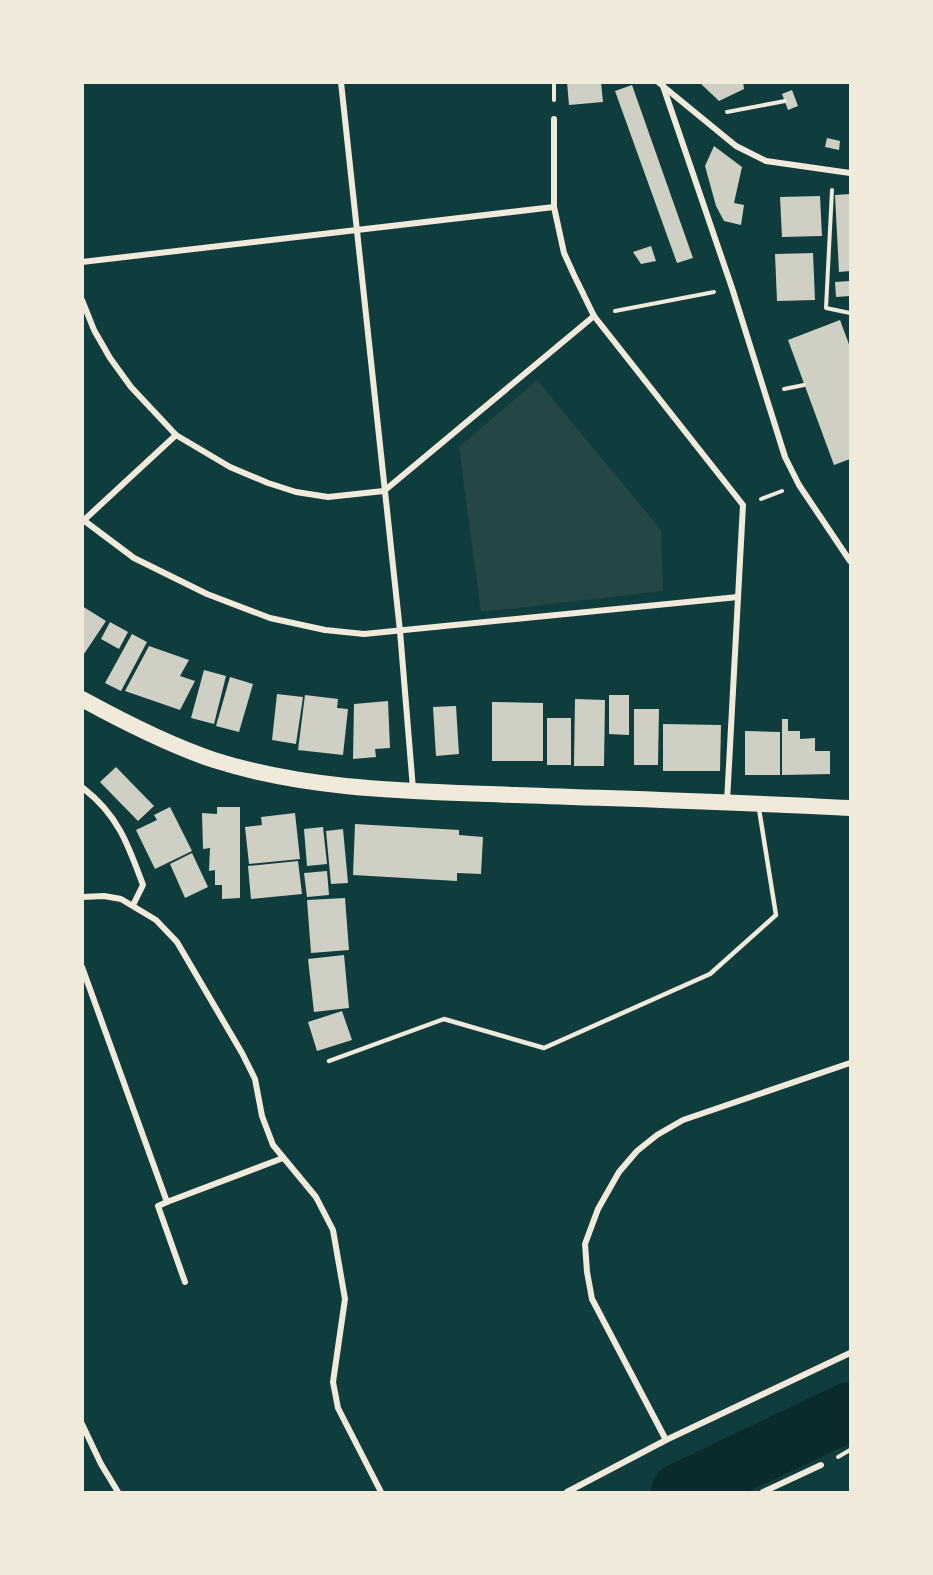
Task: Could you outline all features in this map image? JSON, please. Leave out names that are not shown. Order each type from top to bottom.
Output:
[{"type":"highway","points":[[82,699],[170,742],[214,760],[316,783],[413,791],[850,808]]},
{"type":"street","points":[[341,82],[400,631],[413,791]]},
{"type":"street","points":[[661,84],[736,146],[766,161],[850,173]]},
{"type":"street","points":[[661,84],[732,288],[785,457],[799,485],[850,561]]},
{"type":"street","points":[[554,119],[554,207],[564,252],[594,316],[743,505],[727,802]]},
{"type":"street","points":[[82,262],[554,207]]},
{"type":"street","points":[[82,300],[94,330],[110,358],[131,387],[176,435],[230,467],[296,492],[328,497],[384,491],[594,316]]},
{"type":"street","points":[[176,435],[83,520],[134,558],[166,576],[270,618],[325,630],[364,634],[738,597]]},
{"type":"street","points":[[83,788],[105,806],[117,822],[134,860],[143,885],[133,905]]},
{"type":"street","points":[[82,897],[104,896],[121,899],[156,920],[177,942],[255,1079],[262,1116],[273,1145],[316,1197],[333,1230],[345,1299],[333,1382],[339,1408],[381,1492]]},
{"type":"street","points":[[82,967],[167,1202]]},
{"type":"street","points":[[666,1440],[592,1299],[586,1272],[585,1244],[598,1209],[619,1172],[637,1151],[657,1135],[683,1120],[850,1064]]},
{"type":"street","points":[[184,1282],[158,1206],[283,1158]]},
{"type":"street","points":[[567,1492],[666,1440],[850,1353]]},
{"type":"street","points":[[82,1424],[118,1492]]},
{"type":"street","points":[[763,1492],[821,1465]]},
{"type":"lane","points":[[329,1061],[444,1019],[544,1048],[710,975],[776,915],[758,803]]},
{"type":"path","points":[[724,113],[785,101]]},
{"type":"path","points":[[832,171],[826,308],[850,313]]},
{"type":"path","points":[[594,316],[732,288]]},
{"type":"path","points":[[743,505],[799,485]]},
{"type":"shaded area","points":[[537,380],[661,530],[663,591],[481,612],[459,447]]},
{"type":"building","points":[[567,82],[601,82],[603,102],[569,105]]},
{"type":"building","points":[[699,82],[743,82],[744,89],[719,101]]},
{"type":"building","points":[[632,85],[693,258],[677,263],[615,91]]},
{"type":"building","points":[[792,90],[798,106],[788,110],[782,94]]},
{"type":"building","points":[[827,138],[840,141],[839,150],[825,147]]},
{"type":"building","points":[[714,146],[742,167],[734,203],[744,205],[741,225],[724,221],[716,206],[705,166]]},
{"type":"building","points":[[850,194],[850,271],[839,272],[835,195]]},
{"type":"building","points":[[820,196],[822,236],[782,237],[780,197]]},
{"type":"building","points":[[651,246],[656,261],[641,264],[633,252]]},
{"type":"building","points":[[813,253],[815,300],[777,301],[775,254]]},
{"type":"building","points":[[850,281],[850,296],[836,297],[835,282]]},
{"type":"building","points":[[840,320],[850,347],[850,459],[834,465],[788,340]]},
{"type":"building","points":[[82,606],[106,621],[82,657]]},
{"type":"building","points":[[110,622],[128,632],[119,649],[101,639]]},
{"type":"building","points":[[132,634],[147,642],[121,691],[105,683]]},
{"type":"building","points":[[149,646],[189,660],[180,676],[195,681],[180,710],[125,691]]},
{"type":"building","points":[[204,670],[226,676],[214,724],[191,718]]},
{"type":"building","points":[[230,677],[253,684],[239,732],[216,726]]},
{"type":"building","points":[[277,694],[303,697],[296,744],[272,740]]},
{"type":"building","points":[[305,695],[338,699],[337,708],[348,709],[343,755],[298,750]]},
{"type":"building","points":[[609,695],[629,695],[629,735],[609,734]]},
{"type":"building","points":[[575,699],[605,700],[604,766],[574,766]]},
{"type":"building","points":[[388,701],[390,748],[375,749],[376,757],[353,759],[354,704]]},
{"type":"building","points":[[492,702],[543,703],[543,761],[492,761]]},
{"type":"building","points":[[456,706],[459,754],[436,756],[433,707]]},
{"type":"building","points":[[634,709],[659,709],[658,765],[634,765]]},
{"type":"building","points":[[547,718],[571,718],[571,765],[547,765]]},
{"type":"building","points":[[782,719],[788,719],[788,731],[800,731],[800,739],[815,738],[815,751],[830,751],[830,774],[782,775]]},
{"type":"building","points":[[663,724],[721,725],[720,771],[663,771]]},
{"type":"building","points":[[745,731],[780,732],[780,775],[745,775]]},
{"type":"building","points":[[116,767],[154,806],[138,821],[100,782]]},
{"type":"building","points":[[170,807],[192,851],[155,869],[136,830],[157,820],[154,815]]},
{"type":"building","points":[[217,807],[240,807],[240,898],[222,899],[222,885],[215,885],[215,870],[209,871],[210,848],[203,849],[202,813],[217,814]]},
{"type":"building","points":[[295,813],[300,859],[249,864],[245,827],[262,825],[261,817]]},
{"type":"building","points":[[355,824],[459,830],[459,835],[483,837],[481,874],[457,873],[457,881],[353,875]]},
{"type":"building","points":[[323,827],[327,864],[307,866],[304,829]]},
{"type":"building","points":[[343,829],[348,883],[331,884],[326,831]]},
{"type":"building","points":[[192,853],[208,887],[185,898],[170,864]]},
{"type":"building","points":[[298,861],[302,894],[251,899],[248,866]]},
{"type":"building","points":[[327,871],[329,895],[307,897],[304,873]]},
{"type":"building","points":[[345,898],[349,950],[311,953],[307,900]]},
{"type":"building","points":[[344,955],[349,1008],[314,1012],[308,959]]},
{"type":"building","points":[[342,1011],[352,1040],[317,1051],[308,1022]]},
{"type":"waterway","points":[[680,1492],[850,1411]]}]
